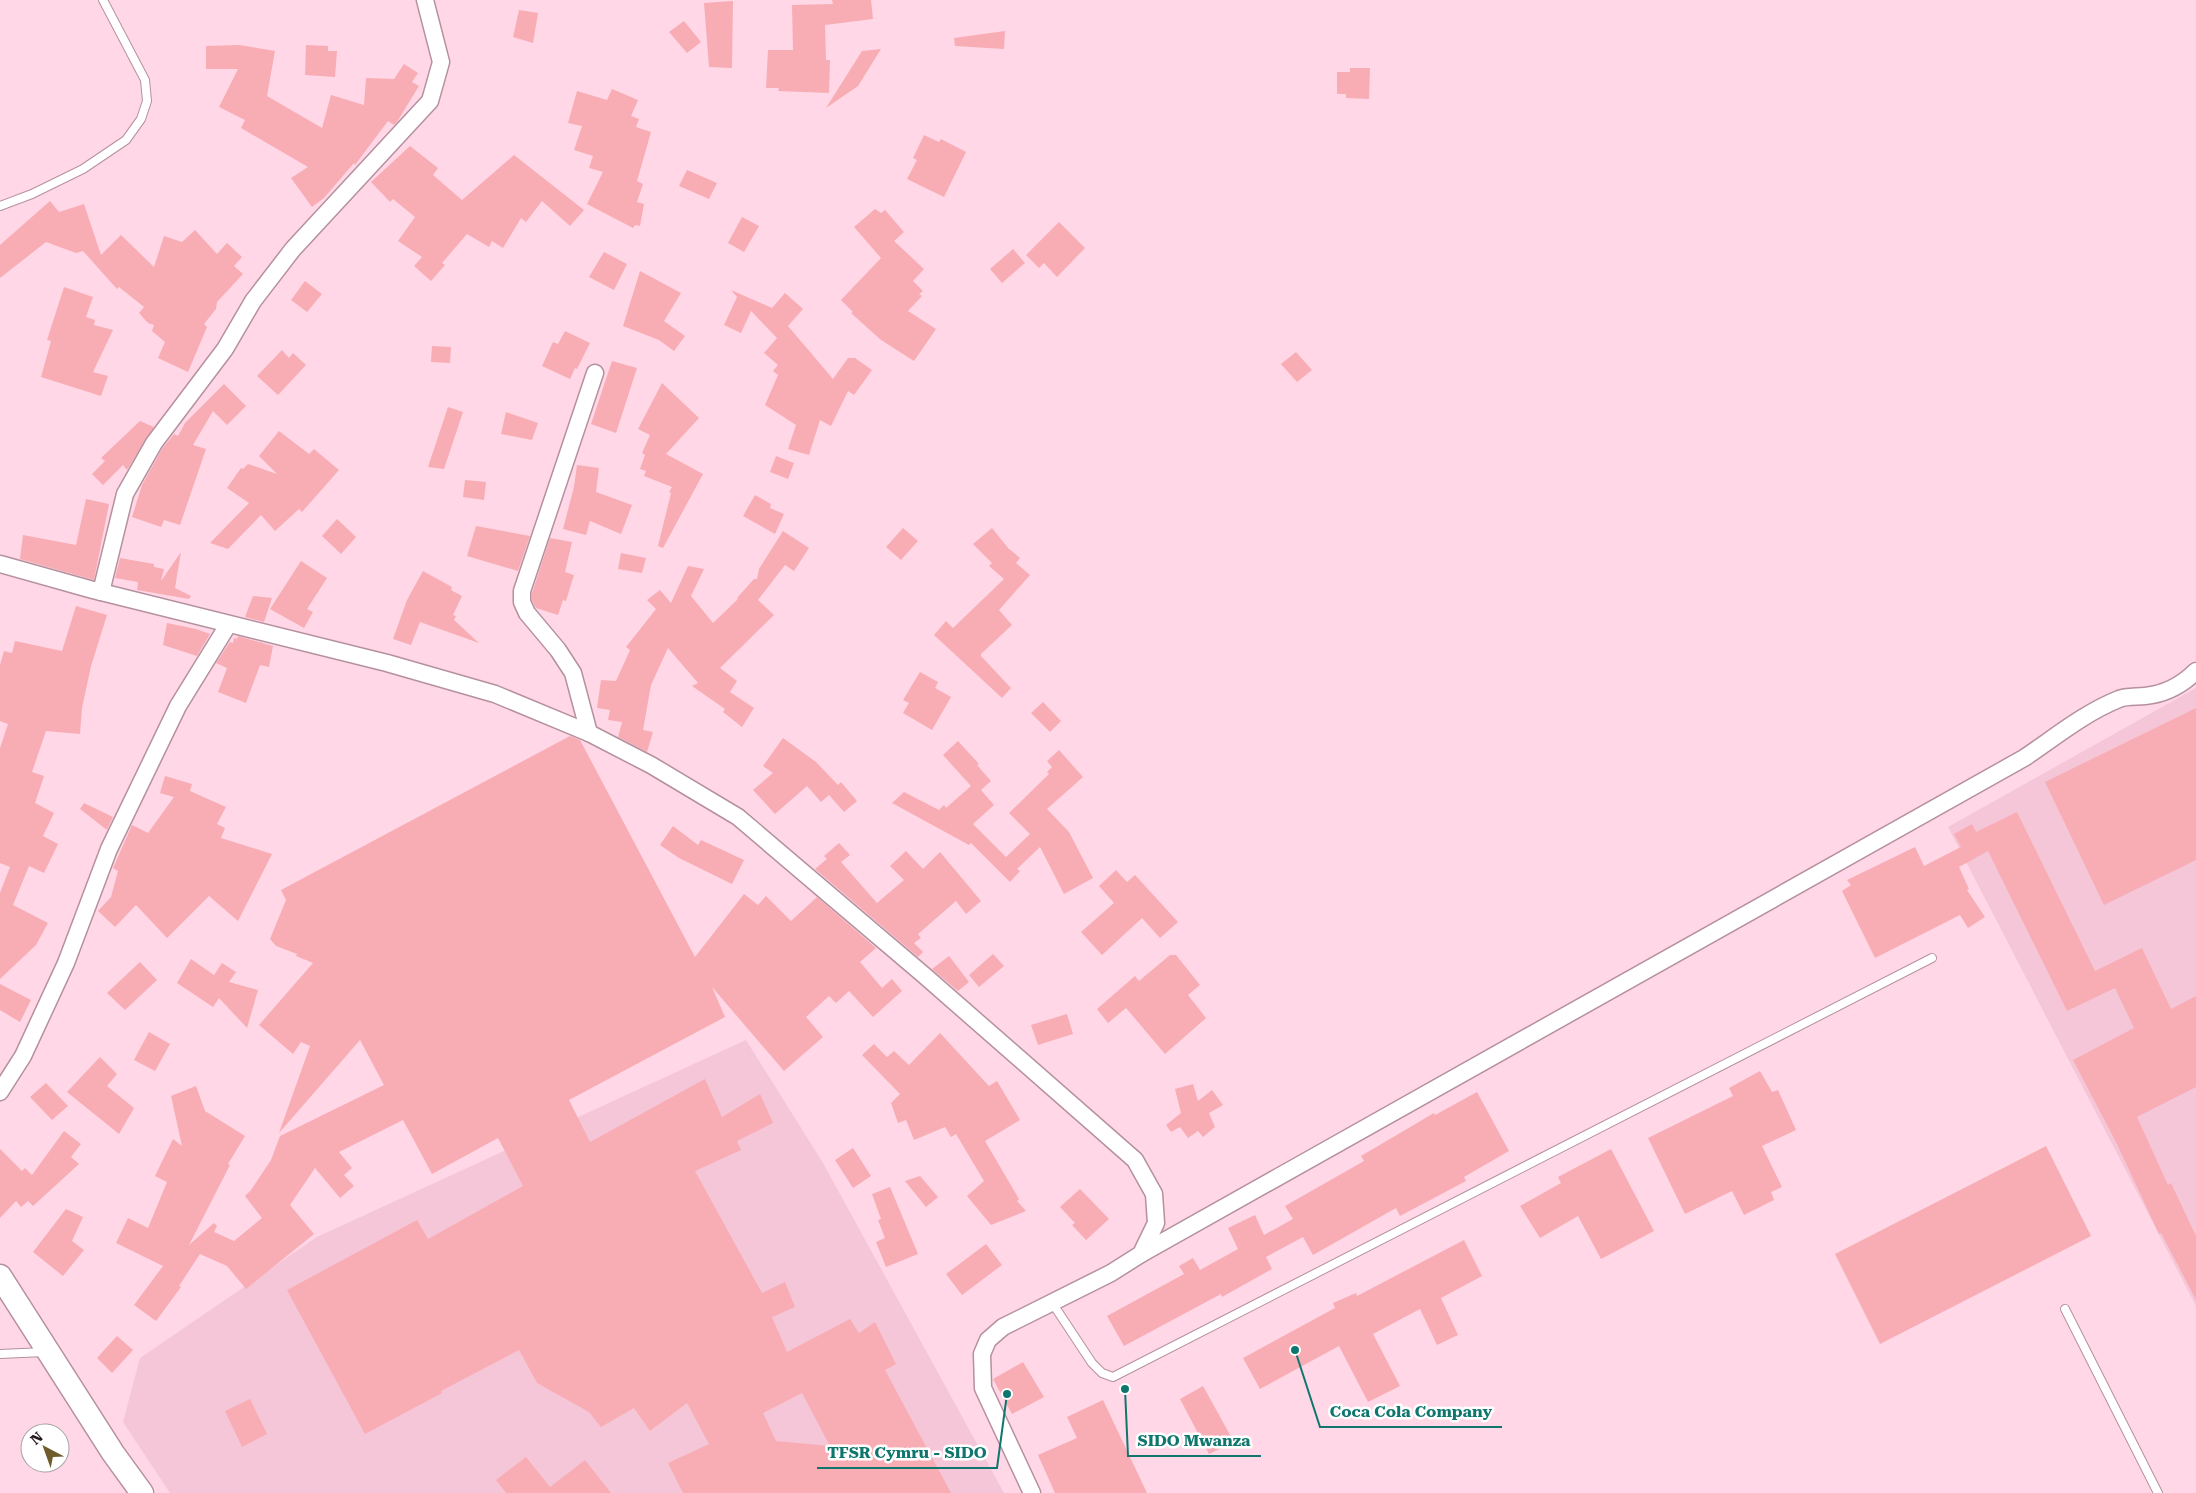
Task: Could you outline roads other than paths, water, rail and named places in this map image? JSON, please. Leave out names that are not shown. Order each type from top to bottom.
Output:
[{"type":"main road","points":[[0,1276],[113,1453],[142,1493]]},
{"type":"street","points":[[101,592],[125,494],[154,443],[225,349],[253,301],[293,248],[430,101],[441,62],[425,0]]},
{"type":"street","points":[[590,733],[573,674],[558,650],[527,613],[522,602],[522,591],[595,373]]},
{"type":"street","points":[[0,564],[228,625],[387,663],[495,694],[590,733],[651,765],[738,817],[926,976],[1136,1160],[1154,1194],[1156,1223],[1141,1254]]},
{"type":"street","points":[[0,1092],[23,1056],[66,963],[109,849],[178,706],[228,625]]},
{"type":"street","points":[[1032,1493],[983,1388],[982,1354],[988,1340],[1003,1327],[1111,1273],[1141,1254],[2024,758],[2088,715],[2120,698],[2149,696],[2168,691],[2185,681],[2196,671]]},
{"type":"lane","points":[[0,206],[32,194],[83,169],[126,140],[141,119],[147,101],[145,80],[103,0]]},
{"type":"lane","points":[[1052,1301],[1092,1363],[1102,1373],[1113,1377],[1932,958]]},
{"type":"lane","points":[[2065,1308],[2158,1493]]},
{"type":"lane","points":[[0,1354],[48,1352]]},
{"type":"place","name":"Coca Cola Company","points":[[1295,1350]]},
{"type":"place","name":"SIDO Mwanza","points":[[1125,1389]]},
{"type":"place","name":"TFSR Cymru - SIDO","points":[[1007,1394]]}]
